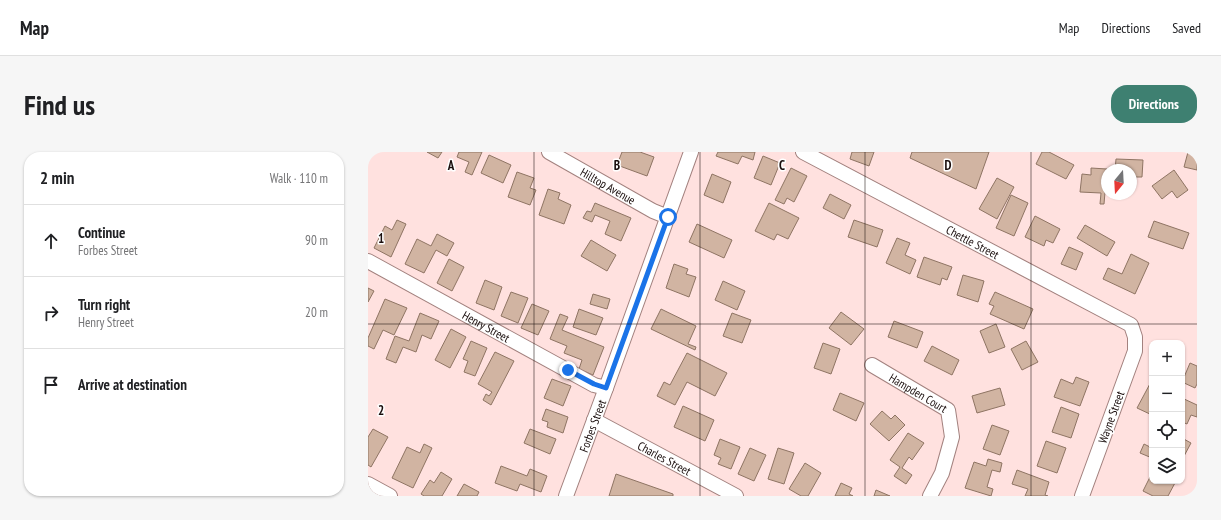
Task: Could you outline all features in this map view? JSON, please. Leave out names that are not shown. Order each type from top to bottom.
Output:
[{"type":"street","name":"Hilltop Avenue","points":[[549,152],[653,211],[668,217]]},
{"type":"street","name":"Forbes Street","points":[[566,496],[668,217],[690,152]]},
{"type":"street","name":"Chettle Street","points":[[803,152],[1131,325],[1135,337]]},
{"type":"street","name":"Henry Street","points":[[368,261],[594,384],[606,388]]},
{"type":"street","name":"Wayne Street","points":[[1082,496],[1135,351],[1135,337]]},
{"type":"street","name":"Hampden Court","points":[[872,365],[948,410],[952,437],[942,472],[930,496]]},
{"type":"street","name":"Charles Street","points":[[594,420],[736,496]]},
{"type":"street","points":[[368,484],[390,496]]},
{"type":"building","points":[[427,152],[442,152],[438,158]]},
{"type":"building","points":[[459,152],[482,152],[472,175],[465,172],[469,162],[457,157]]},
{"type":"building","points":[[622,152],[640,152],[654,157],[647,176],[617,165]]},
{"type":"building","points":[[718,152],[755,152],[753,160],[742,156],[738,164],[716,156]]},
{"type":"building","points":[[852,152],[874,152],[869,166],[850,159]]},
{"type":"building","points":[[912,152],[989,152],[976,189],[910,158]]},
{"type":"building","points":[[1042,152],[1049,152],[1074,165],[1066,179],[1036,164]]},
{"type":"building","points":[[1188,152],[1197,152],[1197,170],[1184,167]]},
{"type":"building","points":[[489,155],[511,165],[503,183],[481,173]]},
{"type":"building","points":[[763,156],[780,163],[771,185],[754,178]]},
{"type":"building","points":[[1116,159],[1143,160],[1142,177],[1137,177],[1137,164],[1116,164]]},
{"type":"building","points":[[791,168],[807,176],[794,202],[787,198],[784,204],[775,200]]},
{"type":"building","points":[[1091,168],[1101,169],[1101,193],[1080,192],[1082,174],[1091,175]]},
{"type":"building","points":[[1174,170],[1188,190],[1177,198],[1172,191],[1162,199],[1152,186]]},
{"type":"building","points":[[517,172],[534,178],[530,188],[536,190],[530,205],[508,197]]},
{"type":"building","points":[[712,174],[731,182],[723,203],[704,195]]},
{"type":"building","points":[[997,178],[1014,187],[997,219],[979,209]]},
{"type":"building","points":[[548,189],[560,193],[558,199],[571,205],[564,224],[539,215]]},
{"type":"building","points":[[1101,193],[1101,200],[1104,200],[1104,204],[1100,204]]},
{"type":"building","points":[[830,194],[851,205],[844,219],[823,208]]},
{"type":"building","points":[[1011,195],[1028,203],[1014,236],[996,228]]},
{"type":"building","points":[[595,203],[631,218],[621,241],[605,234],[610,221],[595,215],[592,222],[583,218],[587,211],[591,212]]},
{"type":"building","points":[[769,203],[799,218],[788,239],[777,234],[774,240],[755,231]]},
{"type":"building","points":[[1035,216],[1060,229],[1053,243],[1046,240],[1044,246],[1025,237]]},
{"type":"building","points":[[397,220],[406,224],[391,257],[374,248],[385,226],[392,230]]},
{"type":"building","points":[[854,220],[883,230],[877,247],[848,237]]},
{"type":"building","points":[[1154,221],[1189,233],[1183,249],[1148,237]]},
{"type":"building","points":[[697,224],[732,240],[724,258],[689,242]]},
{"type":"building","points":[[1085,225],[1115,242],[1107,256],[1077,238]]},
{"type":"building","points":[[437,234],[454,243],[447,256],[436,250],[424,273],[405,264],[417,239],[431,246]]},
{"type":"building","points":[[897,238],[910,243],[905,255],[916,260],[910,274],[886,263]]},
{"type":"building","points":[[591,240],[616,255],[607,271],[581,256]]},
{"type":"building","points":[[1069,247],[1083,253],[1076,270],[1061,264]]},
{"type":"building","points":[[1131,254],[1149,263],[1135,294],[1103,279],[1108,268],[1122,274]]},
{"type":"building","points":[[924,257],[952,267],[947,280],[942,278],[940,285],[917,277]]},
{"type":"building","points":[[449,259],[464,267],[452,291],[437,283]]},
{"type":"building","points":[[674,264],[688,269],[686,274],[696,277],[689,297],[666,288]]},
{"type":"building","points":[[963,275],[984,281],[978,302],[957,295]]},
{"type":"building","points":[[485,280],[502,287],[494,310],[476,303]]},
{"type":"building","points":[[723,281],[745,291],[737,310],[715,300]]},
{"type":"building","points":[[368,288],[374,291],[368,302]]},
{"type":"building","points":[[511,292],[528,298],[518,323],[501,316]]},
{"type":"building","points":[[995,292],[1033,309],[1024,329],[990,314],[994,306],[989,304]]},
{"type":"building","points":[[593,294],[610,299],[607,309],[590,304]]},
{"type":"building","points":[[385,299],[407,308],[394,335],[383,330],[374,349],[368,346],[368,338]]},
{"type":"building","points":[[532,304],[549,311],[538,335],[521,328]]},
{"type":"building","points":[[579,309],[603,318],[596,335],[573,327]]},
{"type":"building","points":[[661,309],[696,326],[688,344],[696,347],[695,350],[651,329]]},
{"type":"building","points":[[841,312],[864,329],[851,345],[829,328]]},
{"type":"building","points":[[420,313],[439,321],[431,339],[422,335],[416,352],[403,347],[396,363],[386,359],[395,336],[409,341]]},
{"type":"building","points":[[732,313],[751,320],[742,343],[723,336]]},
{"type":"building","points":[[560,314],[568,317],[562,330],[604,347],[593,375],[579,369],[582,360],[564,353],[567,346],[550,339]]},
{"type":"building","points":[[894,321],[923,332],[917,348],[888,337]]},
{"type":"building","points":[[996,324],[1005,347],[989,353],[980,331]]},
{"type":"building","points":[[451,329],[466,337],[450,368],[435,360]]},
{"type":"building","points":[[471,341],[487,348],[475,376],[464,372],[468,361],[463,359]]},
{"type":"building","points":[[1026,341],[1038,362],[1022,370],[1011,349]]},
{"type":"building","points":[[823,343],[840,349],[831,374],[814,368]]},
{"type":"building","points":[[932,346],[959,360],[952,375],[924,361]]},
{"type":"building","points":[[495,352],[514,361],[491,405],[483,400],[486,394],[489,396],[492,392],[478,384]]},
{"type":"building","points":[[687,353],[727,373],[715,396],[687,382],[675,405],[657,396],[664,382],[670,385]]},
{"type":"building","points":[[1190,363],[1197,366],[1197,384],[1195,388],[1185,383],[1185,375]]},
{"type":"building","points":[[1076,377],[1089,382],[1080,406],[1054,397],[1061,379],[1073,384]]},
{"type":"building","points":[[552,379],[571,386],[563,406],[544,398]]},
{"type":"building","points":[[1149,386],[1149,414],[1137,408]]},
{"type":"building","points":[[1000,388],[1005,405],[977,413],[972,396]]},
{"type":"building","points":[[840,393],[864,403],[856,421],[833,410]]},
{"type":"building","points":[[1185,399],[1197,405],[1197,417],[1191,415],[1187,424],[1185,423]]},
{"type":"building","points":[[683,406],[714,420],[705,441],[674,427]]},
{"type":"building","points":[[1061,407],[1079,414],[1071,438],[1052,432]]},
{"type":"building","points":[[546,409],[568,417],[563,433],[547,427],[548,422],[542,420]]},
{"type":"building","points":[[882,411],[891,419],[895,415],[905,425],[889,441],[870,424]]},
{"type":"building","points":[[992,425],[1009,431],[1000,455],[983,449]]},
{"type":"building","points":[[373,429],[388,437],[371,467],[368,465],[368,437]]},
{"type":"building","points":[[530,429],[556,439],[550,454],[524,443]]},
{"type":"building","points":[[908,433],[924,443],[912,460],[909,457],[902,468],[912,475],[906,484],[894,476],[900,467],[890,460]]},
{"type":"building","points":[[720,439],[740,447],[731,469],[718,464],[721,458],[714,455]]},
{"type":"building","points":[[1185,440],[1191,443],[1185,454]]},
{"type":"building","points":[[1046,441],[1066,448],[1057,473],[1037,466]]},
{"type":"building","points":[[424,444],[432,448],[413,488],[392,478],[407,447],[420,453]]},
{"type":"building","points":[[1144,444],[1149,446],[1149,457],[1140,453]]},
{"type":"building","points":[[750,448],[766,455],[754,481],[738,474]]},
{"type":"building","points":[[778,448],[794,453],[784,484],[768,479]]},
{"type":"building","points":[[988,459],[1002,463],[1000,472],[992,470],[987,487],[993,489],[991,496],[965,488],[974,462],[986,466]]},
{"type":"building","points":[[805,463],[821,473],[808,496],[801,496],[789,489]]},
{"type":"building","points":[[501,466],[527,476],[530,469],[547,476],[541,492],[520,484],[517,491],[495,483]]},
{"type":"building","points":[[1017,470],[1049,482],[1045,495],[1048,496],[1025,496],[1028,489],[1012,484]]},
{"type":"building","points":[[441,472],[452,479],[442,496],[424,496],[421,494],[430,480],[434,483]]},
{"type":"building","points":[[616,474],[673,494],[673,496],[609,496]]},
{"type":"building","points":[[1149,479],[1149,484],[1174,484],[1168,496],[1153,496],[1143,491]]},
{"type":"building","points":[[841,483],[852,488],[849,494],[853,496],[835,496]]},
{"type":"building","points":[[464,484],[479,492],[477,496],[457,496]]},
{"type":"building","points":[[876,490],[890,496],[874,496]]},
{"type":"route","points":[[568,370],[594,384],[606,388],[668,217]]}]
